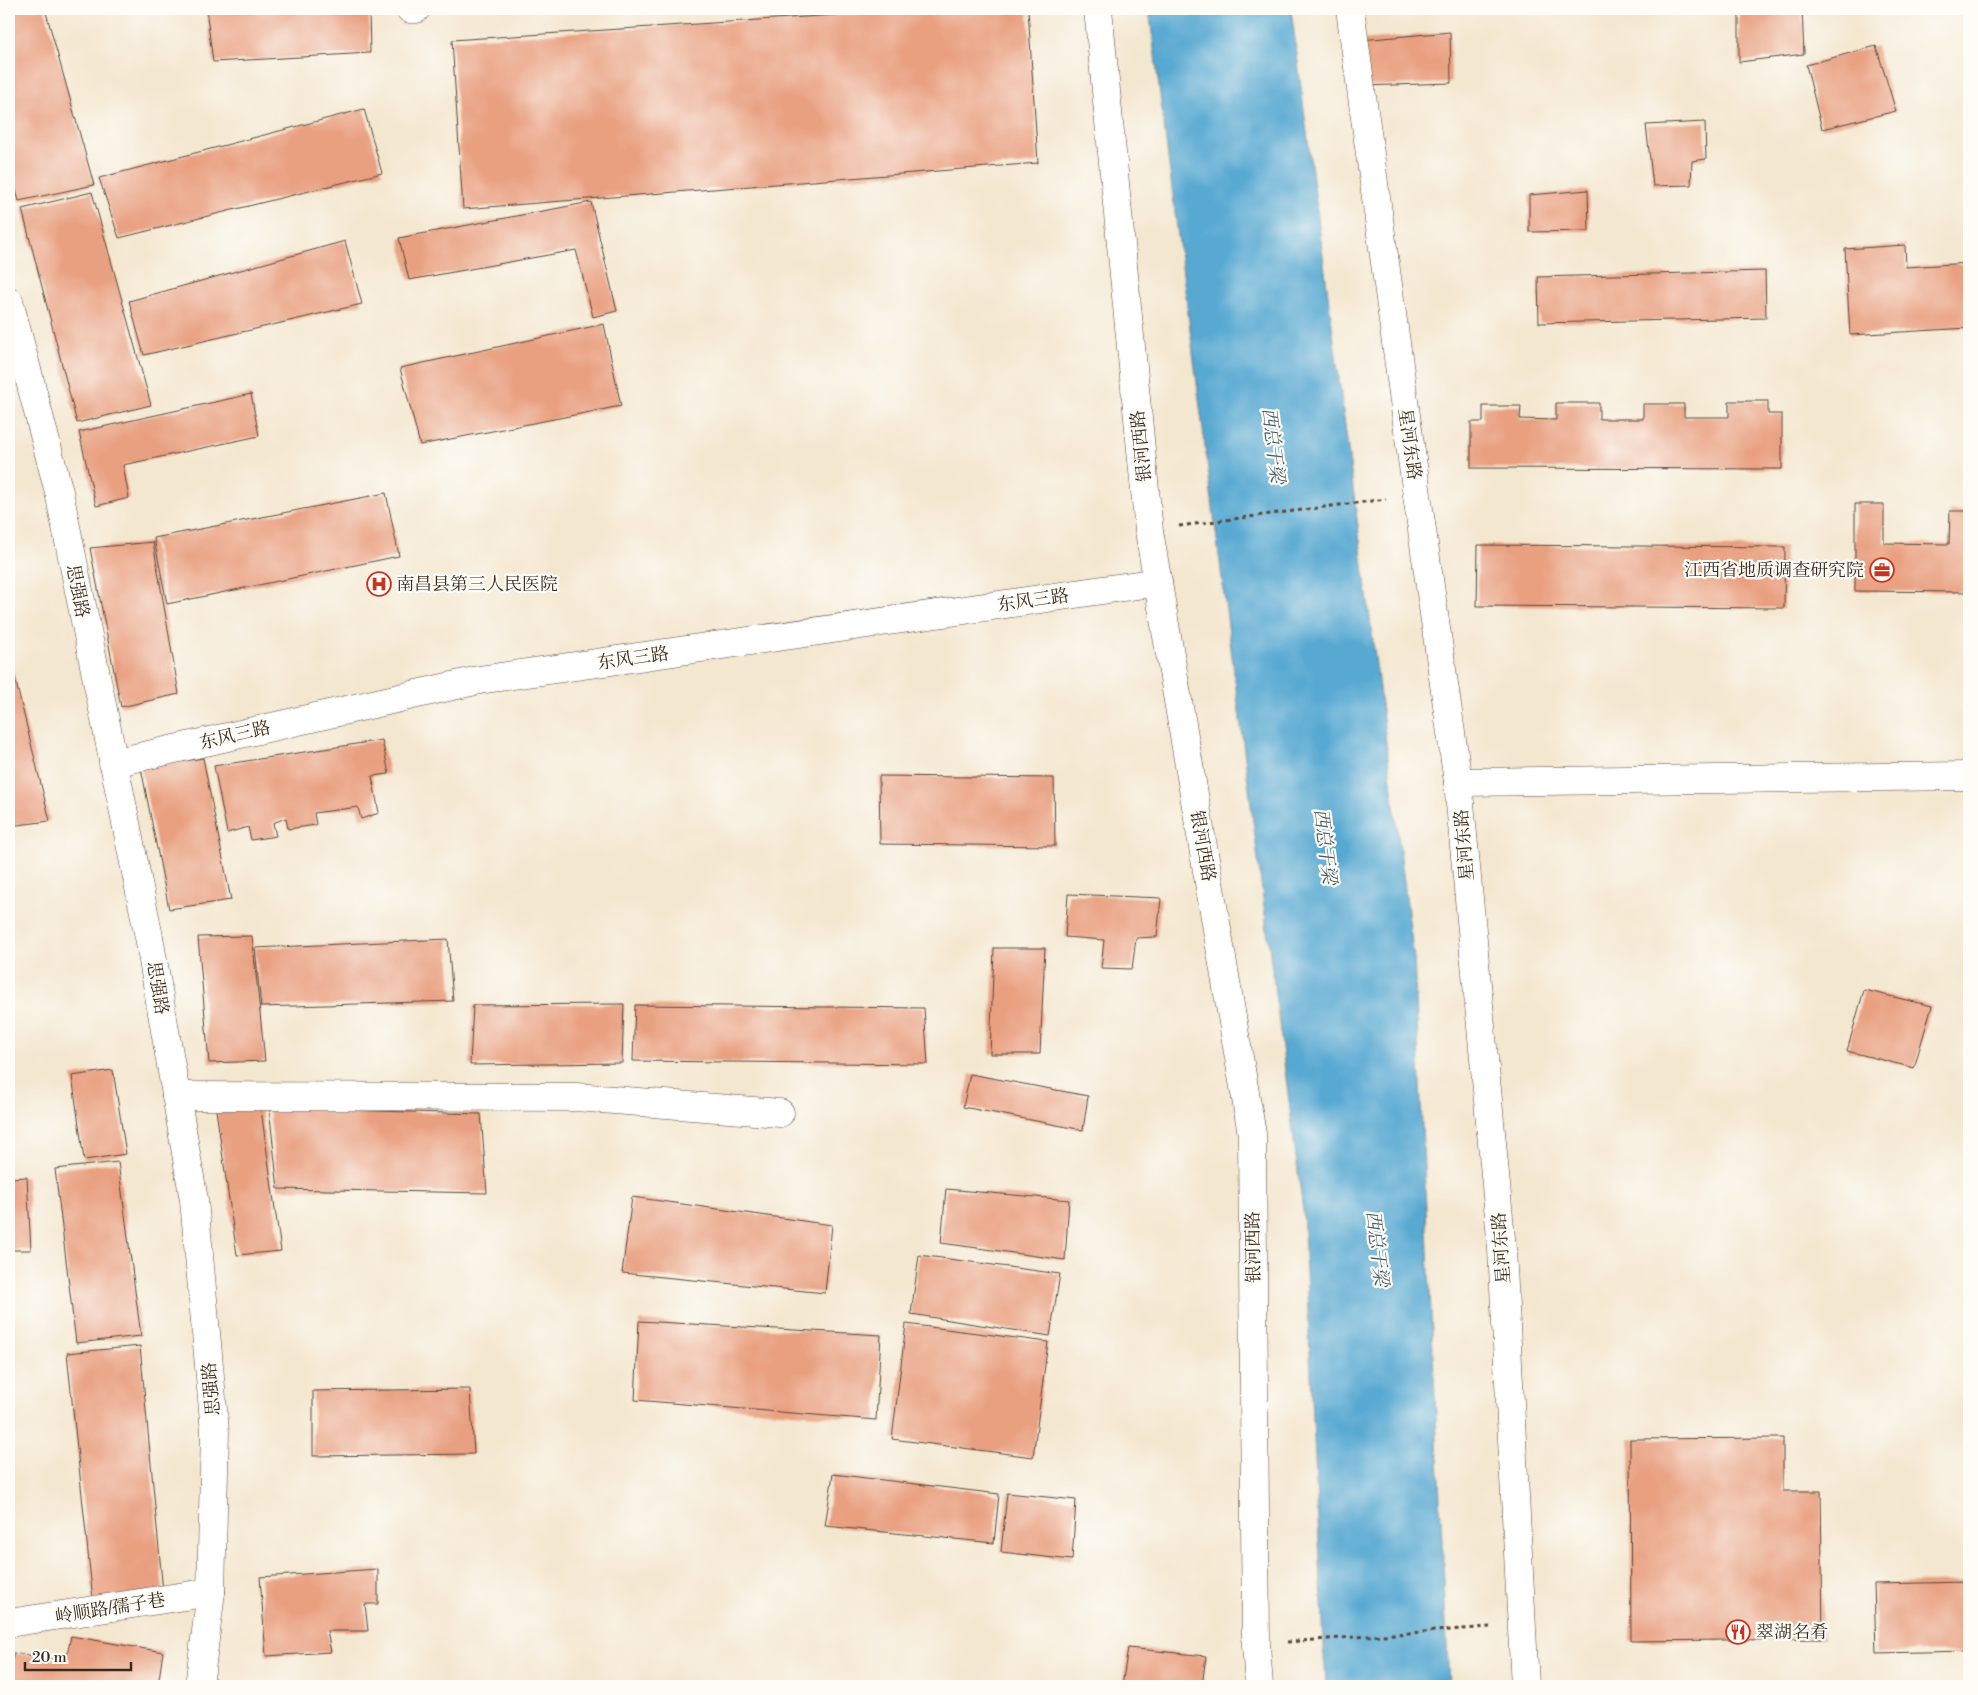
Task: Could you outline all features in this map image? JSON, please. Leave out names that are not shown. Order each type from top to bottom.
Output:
[{"type":"street","points":[[410,9],[416,9]]},
{"type":"street","name":"银河西路","points":[[1098,9],[1149,530],[1252,1134],[1256,1645],[1259,1686]]},
{"type":"street","name":"星河东路","points":[[1350,9],[1458,782],[1502,1249],[1525,1686]]},
{"type":"street","name":"思强路","points":[[9,302],[58,492],[149,937],[194,1200],[215,1432],[211,1592],[199,1686]]},
{"type":"street","name":"东风三路","points":[[113,763],[479,680],[1158,582]]},
{"type":"street","points":[[1458,782],[1969,776]]},
{"type":"street","points":[[176,1096],[576,1097],[780,1113]]},
{"type":"street","name":"岭顺路/孺子巷","points":[[9,1623],[211,1592]]},
{"type":"path","points":[[1149,530],[1417,495]]},
{"type":"path","points":[[1256,1645],[1521,1625]]},
{"type":"water","name":"西总干梁","points":[[1149,9],[1291,9],[1414,958],[1449,1686],[1326,1686],[1303,1211]]},
{"type":"building","points":[[9,9],[45,9],[94,185],[19,201],[9,166]]},
{"type":"building","points":[[206,9],[369,9],[370,53],[213,62]]},
{"type":"building","points":[[927,9],[1028,9],[1038,163],[463,209],[452,40]]},
{"type":"building","points":[[1802,9],[1804,54],[1739,62],[1739,12]]},
{"type":"building","points":[[1450,32],[1451,83],[1363,86],[1361,40]]},
{"type":"building","points":[[1876,46],[1896,111],[1822,129],[1806,65]]},
{"type":"building","points":[[364,109],[382,173],[119,238],[99,178]]},
{"type":"building","points":[[1705,122],[1706,159],[1692,161],[1691,185],[1653,186],[1646,125]]},
{"type":"building","points":[[1588,190],[1589,231],[1529,232],[1529,195]]},
{"type":"building","points":[[92,192],[151,405],[77,423],[22,209]]},
{"type":"building","points":[[591,202],[617,311],[593,317],[576,250],[409,280],[399,238]]},
{"type":"building","points":[[345,241],[362,304],[144,355],[129,301]]},
{"type":"building","points":[[1905,245],[1906,267],[1969,263],[1969,328],[1850,335],[1845,249]]},
{"type":"building","points":[[1765,271],[1766,318],[1539,323],[1538,277]]},
{"type":"building","points":[[604,324],[621,406],[420,445],[400,368]]},
{"type":"building","points":[[251,394],[259,436],[123,465],[129,498],[96,506],[79,432]]},
{"type":"building","points":[[1729,401],[1768,401],[1768,414],[1782,414],[1782,469],[1471,468],[1471,422],[1483,422],[1483,406],[1521,406],[1520,419],[1556,420],[1556,403],[1599,403],[1599,419],[1643,419],[1643,404],[1684,404],[1684,417],[1729,417]]},
{"type":"building","points":[[386,493],[399,556],[167,604],[154,538]]},
{"type":"building","points":[[1855,504],[1884,504],[1884,543],[1949,544],[1950,511],[1969,511],[1969,592],[1855,591]]},
{"type":"building","points":[[153,542],[179,694],[121,707],[90,548]]},
{"type":"building","points":[[1478,545],[1785,547],[1784,608],[1477,606]]},
{"type":"building","points":[[9,654],[50,821],[9,826]]},
{"type":"building","points":[[382,740],[389,774],[372,776],[379,813],[361,819],[358,807],[314,813],[316,825],[288,829],[286,818],[273,823],[276,836],[251,840],[248,827],[227,833],[214,766]]},
{"type":"building","points":[[203,758],[231,900],[169,909],[141,768]]},
{"type":"building","points":[[879,776],[1054,778],[1055,846],[880,844]]},
{"type":"building","points":[[1068,894],[1161,898],[1157,937],[1136,938],[1132,969],[1101,968],[1104,940],[1065,937]]},
{"type":"building","points":[[252,936],[265,1061],[209,1063],[198,937]]},
{"type":"building","points":[[448,939],[453,1001],[261,1007],[255,948]]},
{"type":"building","points":[[994,948],[1045,948],[1040,1054],[990,1054]]},
{"type":"building","points":[[1864,990],[1932,1006],[1914,1068],[1847,1051]]},
{"type":"building","points":[[624,1004],[622,1063],[470,1065],[473,1005]]},
{"type":"building","points":[[635,1005],[924,1008],[928,1064],[633,1061]]},
{"type":"building","points":[[113,1070],[126,1154],[84,1160],[72,1076]]},
{"type":"building","points":[[970,1074],[1088,1096],[1083,1130],[963,1107]]},
{"type":"building","points":[[260,1103],[281,1251],[237,1255],[216,1110]]},
{"type":"building","points":[[269,1108],[481,1114],[487,1193],[278,1189]]},
{"type":"building","points":[[118,1162],[141,1336],[76,1343],[55,1169]]},
{"type":"building","points":[[27,1177],[31,1250],[9,1250],[9,1178]]},
{"type":"building","points":[[946,1189],[1069,1200],[1065,1260],[941,1243]]},
{"type":"building","points":[[632,1197],[832,1225],[825,1293],[622,1273]]},
{"type":"building","points":[[919,1255],[1060,1274],[1050,1336],[911,1314]]},
{"type":"building","points":[[639,1321],[881,1335],[876,1420],[635,1400]]},
{"type":"building","points":[[906,1324],[1048,1342],[1033,1457],[892,1439]]},
{"type":"building","points":[[140,1346],[163,1592],[93,1600],[67,1353]]},
{"type":"building","points":[[470,1389],[474,1454],[313,1456],[313,1391]]},
{"type":"building","points":[[1783,1438],[1783,1491],[1821,1491],[1823,1639],[1631,1641],[1630,1439]]},
{"type":"building","points":[[833,1474],[999,1494],[994,1543],[825,1526]]},
{"type":"building","points":[[1007,1493],[1076,1500],[1072,1560],[1001,1552]]},
{"type":"building","points":[[378,1569],[378,1604],[365,1604],[368,1631],[327,1631],[331,1652],[266,1656],[260,1577]]},
{"type":"building","points":[[1969,1582],[1969,1651],[1876,1653],[1874,1584]]},
{"type":"building","points":[[71,1636],[163,1652],[158,1686],[10,1686],[13,1653],[66,1660]]},
{"type":"building","points":[[1128,1648],[1206,1656],[1202,1686],[1122,1686]]},
{"type":"place","name":"江西省地质调查研究院","points":[[1882,570]]},
{"type":"place","name":"南昌县第三人民医院","points":[[379,584]]},
{"type":"place","name":"翠湖名肴","points":[[1738,1632]]}]
